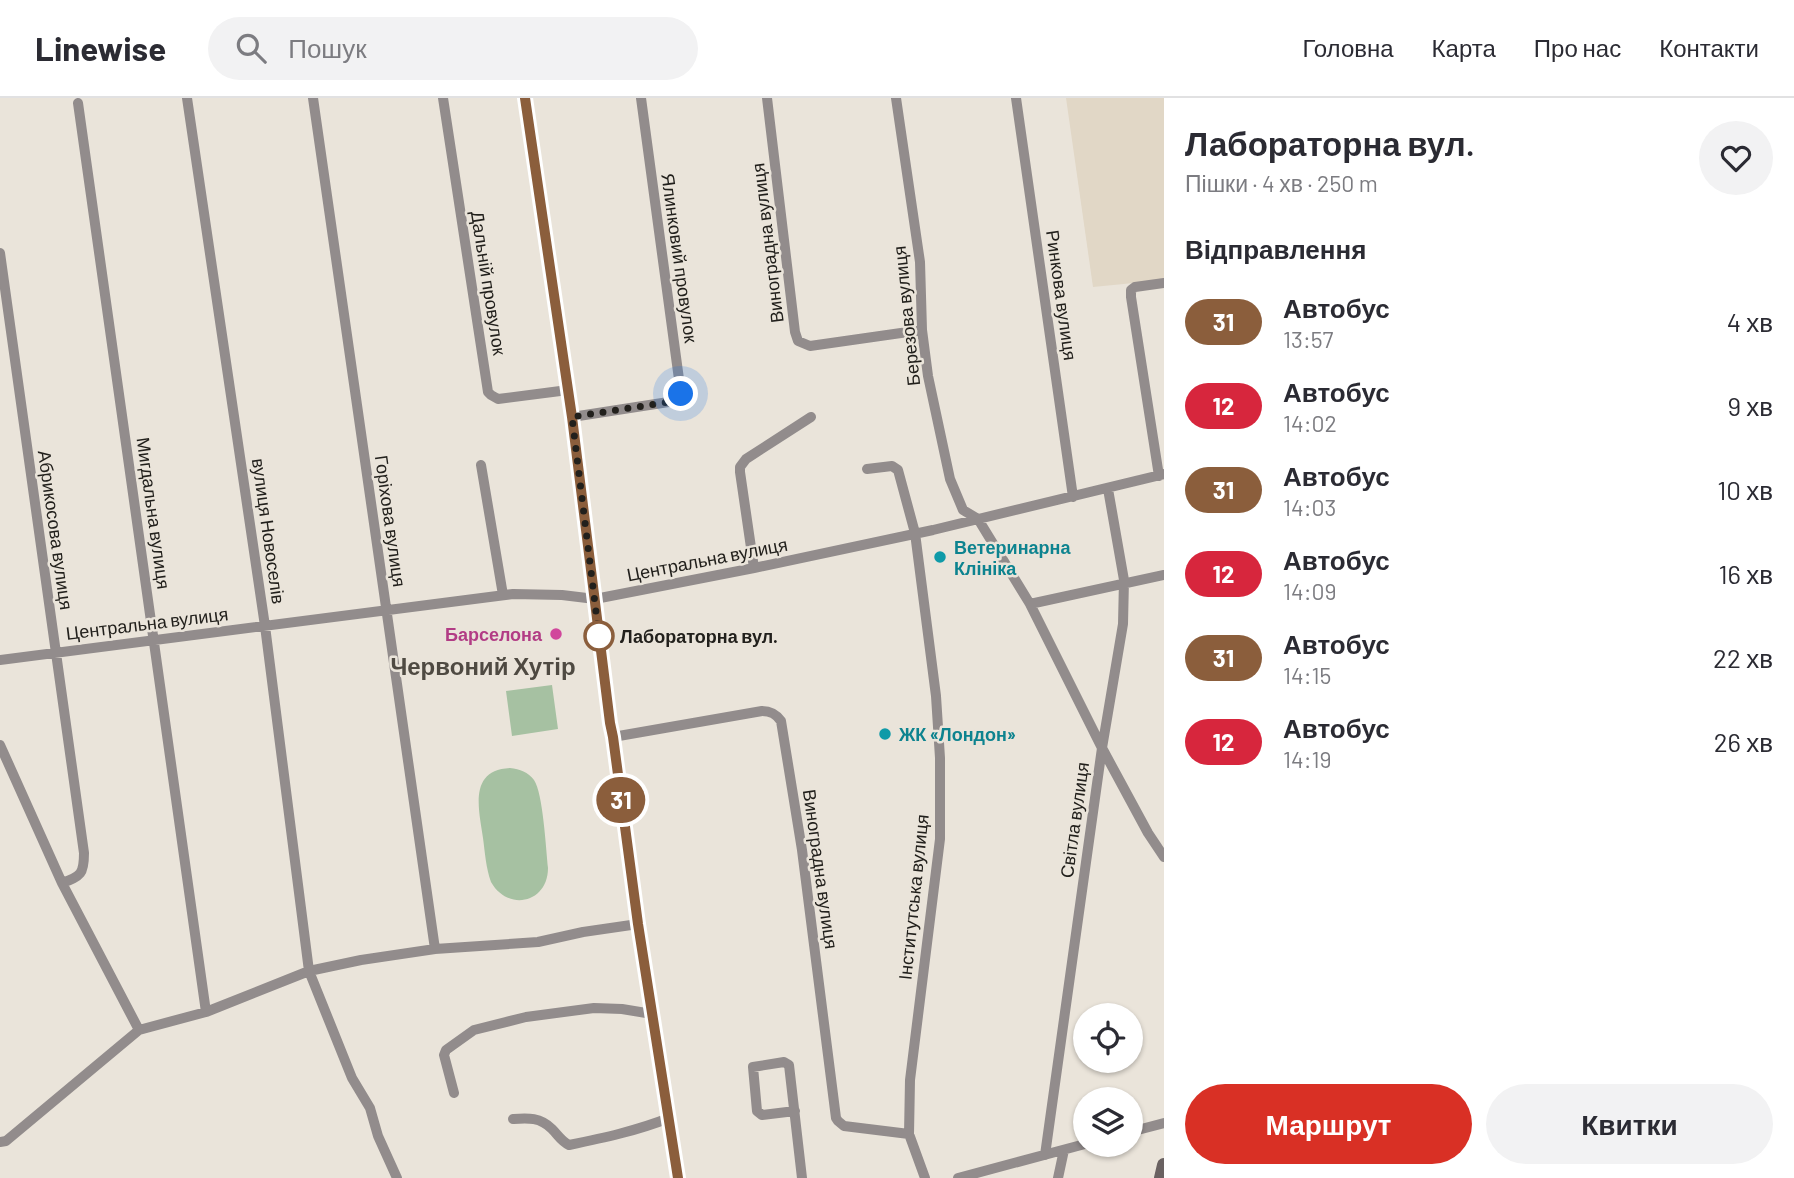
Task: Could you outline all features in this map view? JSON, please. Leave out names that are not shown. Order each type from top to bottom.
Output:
[{"type":"main road","points":[[1161,1178],[1164,1165]]},
{"type":"street","name":"вулиця Новоселів","points":[[187,98],[265,626],[309,971],[352,1078],[370,1108],[378,1136],[397,1178]]},
{"type":"street","name":"Горіхова вулиця","points":[[313,98],[435,949]]},
{"type":"street","name":"Дальній провулок","points":[[443,98],[488,392],[498,399],[568,390]]},
{"type":"street","points":[[525,98],[572,417],[638,924],[678,1178]]},
{"type":"street","name":"Ялинковий провулок","points":[[572,417],[675,401],[681,394],[641,98]]},
{"type":"street","name":"Виноградна вулиця","points":[[767,98],[798,341],[810,346],[922,330]]},
{"type":"street","name":"Березова вулиця","points":[[896,98],[920,262],[922,330],[934,407],[950,478],[963,510],[978,519]]},
{"type":"street","name":"Ринкова вулиця","points":[[1016,98],[1073,497]]},
{"type":"street","name":"Мигдальна вулиця","points":[[78,103],[206,1012]]},
{"type":"street","name":"Абрикосова вулиця","points":[[0,253],[84,862],[82,873],[78,877],[62,883]]},
{"type":"street","points":[[1161,475],[1131,290],[1135,286],[1164,283]]},
{"type":"street","points":[[754,568],[740,467],[746,459],[811,417]]},
{"type":"street","points":[[481,465],[503,595]]},
{"type":"street","name":"Інститутська вулиця","points":[[867,469],[892,466],[898,470],[915,533],[936,696],[940,758],[940,839],[910,1080],[909,1134],[925,1178]]},
{"type":"street","name":"Центральна вулиця","points":[[0,660],[503,595],[562,594],[595,600],[915,533],[1161,475]]},
{"type":"street","points":[[1108,489],[1124,583],[1123,624],[1102,748],[1164,857]]},
{"type":"street","name":"Світла вулиця","points":[[978,519],[1030,604],[1102,748],[1045,1155]]},
{"type":"street","points":[[1030,604],[1164,575]]},
{"type":"street","name":"Виноградна вулиця","points":[[613,737],[762,711],[773,713],[781,721],[802,850],[836,1118],[844,1126],[909,1134]]},
{"type":"street","points":[[0,745],[62,883],[139,1030]]},
{"type":"street","points":[[0,1142],[6,1141],[139,1030],[206,1012],[309,971],[435,949],[538,942],[638,924]]},
{"type":"street","points":[[454,1093],[444,1055],[446,1050],[474,1030],[526,1017],[594,1008],[652,1014]]},
{"type":"street","points":[[794,1111],[759,1114],[753,1067],[784,1062],[789,1065],[802,1178]]},
{"type":"street","points":[[513,1119],[538,1119],[569,1145],[615,1136],[669,1118]]},
{"type":"street","points":[[1143,1129],[1164,1123]]},
{"type":"street","points":[[958,1178],[1073,1147]]},
{"type":"street","points":[[1058,1178],[1064,1150]]},
{"type":"shaded area","points":[[1066,98],[1164,98],[1164,280],[1093,287]]},
{"type":"green space","points":[[552,685],[558,729],[512,736],[506,691]]},
{"type":"green space","points":[[510,768],[524,771],[537,787],[544,822],[548,868],[541,889],[534,896],[517,900],[498,891],[491,882],[479,804],[479,793],[488,776],[497,770]]},
{"type":"bus line","name":"31","points":[[525,98],[572,417],[638,924],[678,1178]]},
{"type":"place","name":"Ветеринарна Клініка","points":[[940,557]]},
{"type":"place","name":"Барселона","points":[[556,634]]},
{"type":"place","name":"Лабораторна вул.","points":[[599,636]]},
{"type":"place","name":"ЖК «Лондон»","points":[[885,734]]},
{"type":"district","name":"Червоний Хутір","points":[[483,665]]},
{"type":"route","points":[[599,636],[572,417],[675,401],[681,394]]}]
